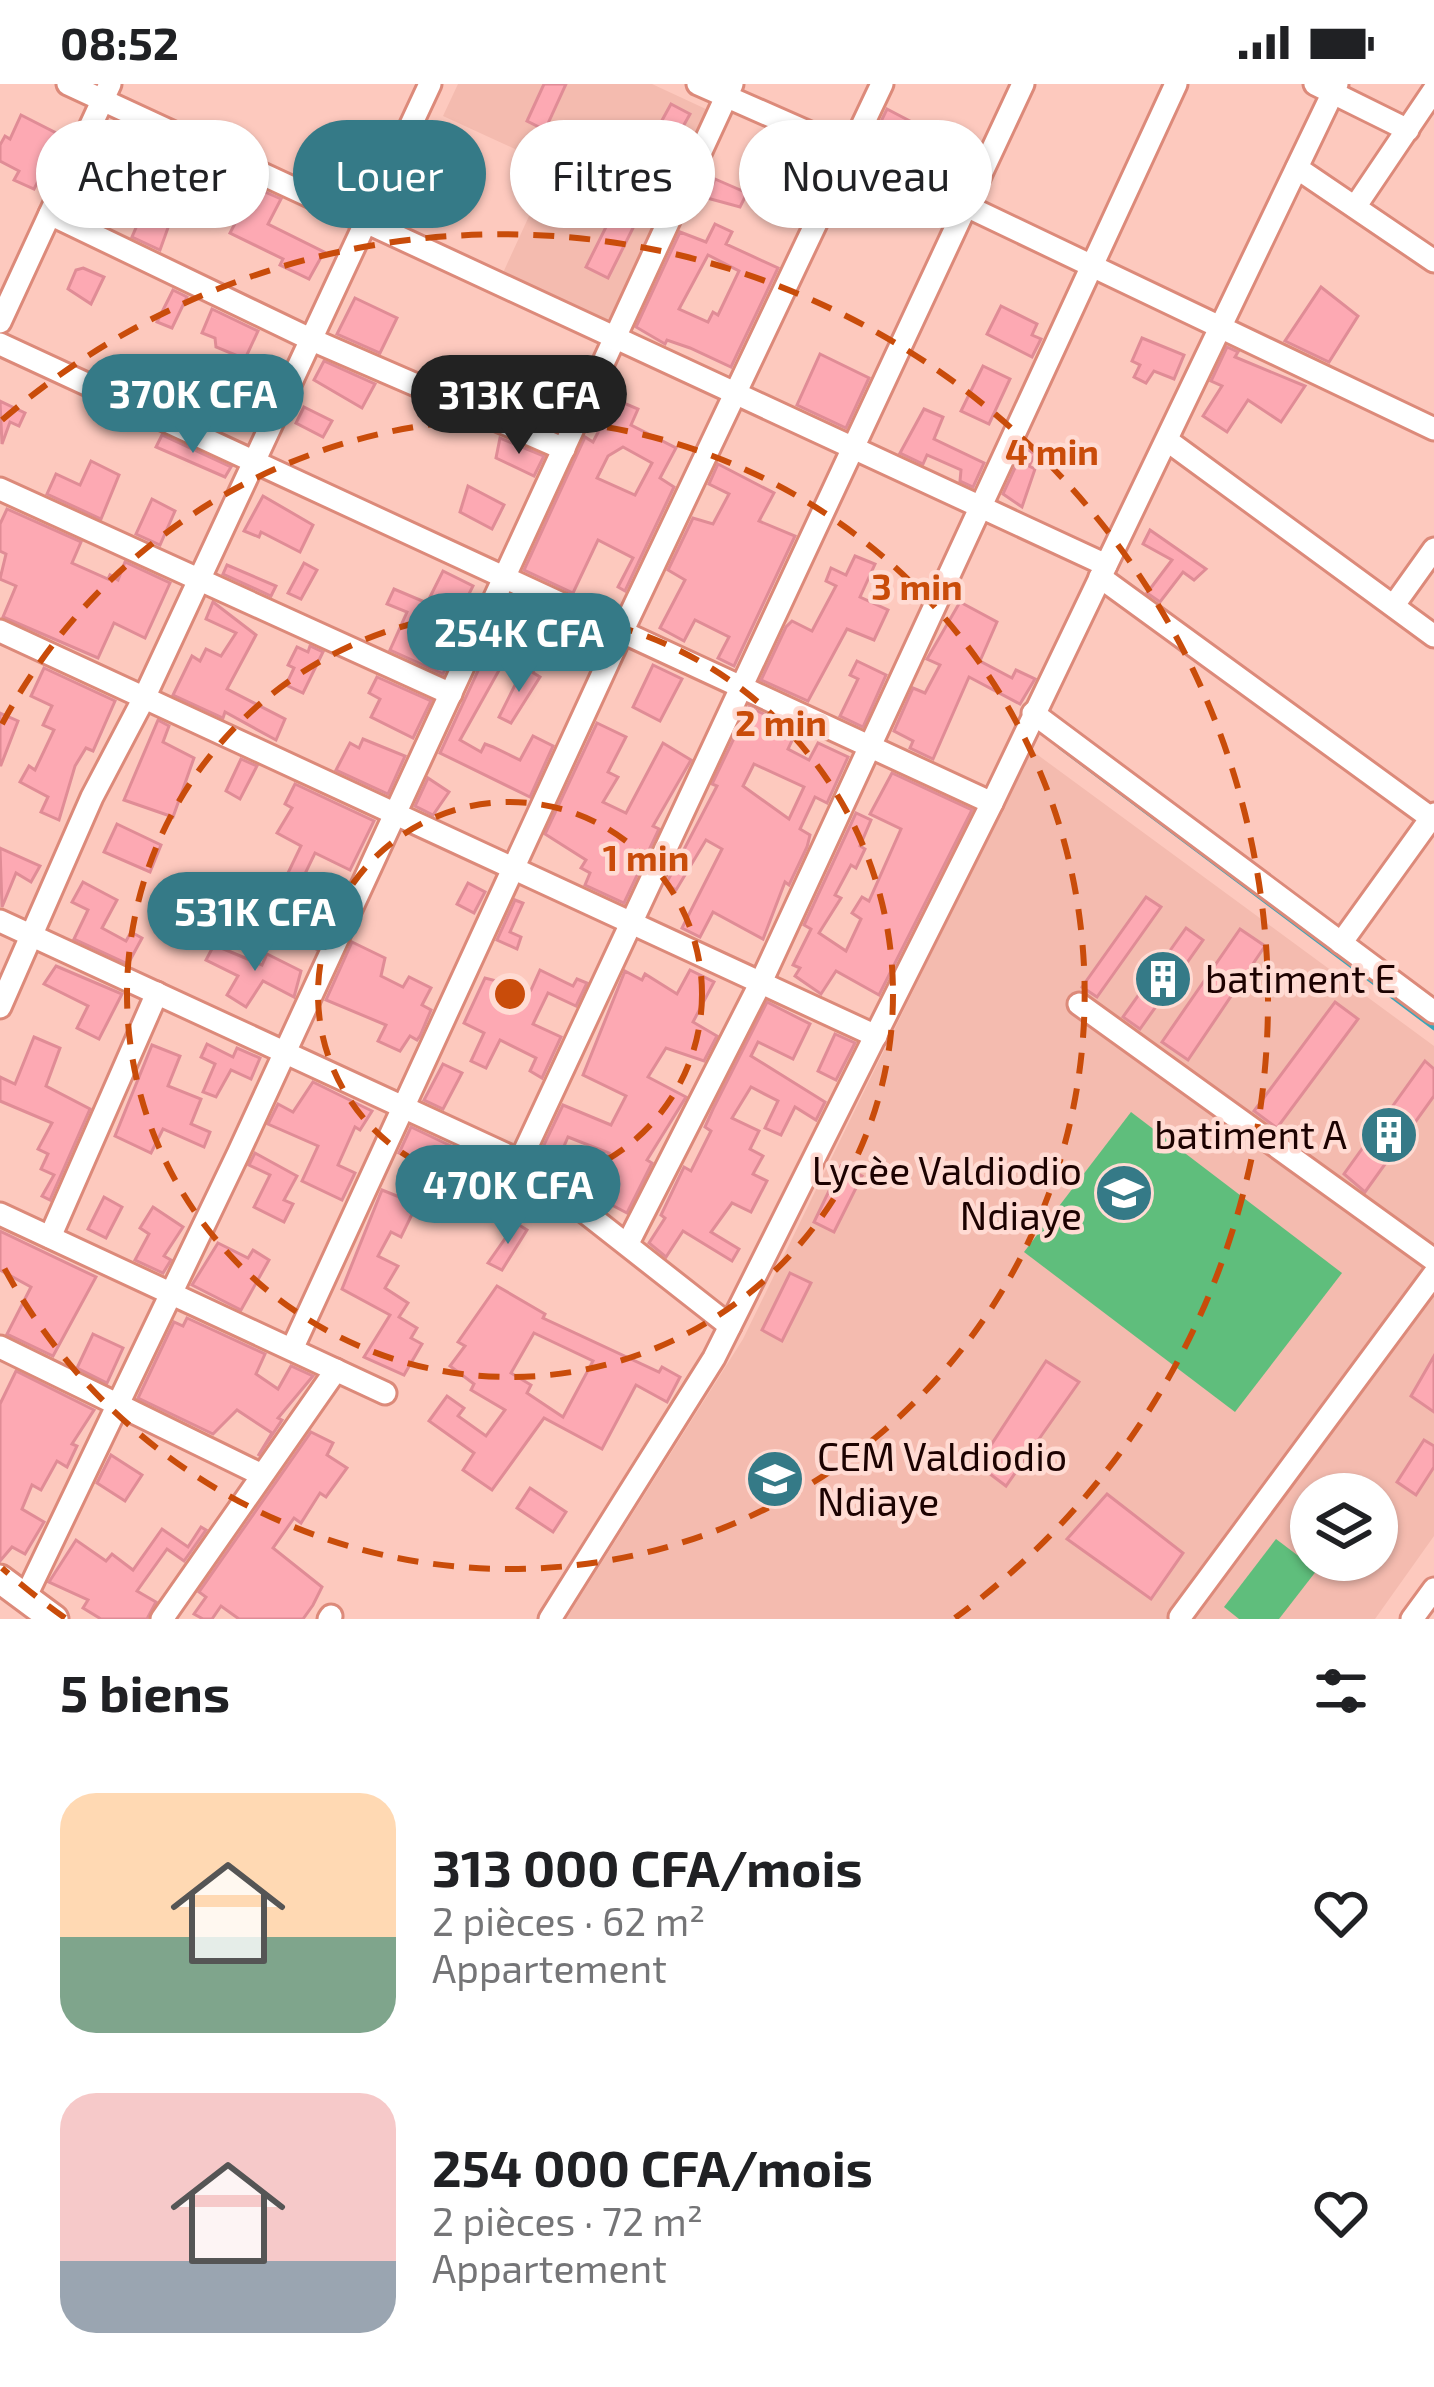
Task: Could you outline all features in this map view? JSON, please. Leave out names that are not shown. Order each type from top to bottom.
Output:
[{"type":"main road","points":[[0,1580],[54,1619]]},
{"type":"street","points":[[68,84],[107,92],[293,185]]},
{"type":"street","points":[[413,120],[430,84]]},
{"type":"street","points":[[698,84],[729,90],[789,120]]},
{"type":"street","points":[[867,120],[882,84]]},
{"type":"street","points":[[992,152],[1023,84]]},
{"type":"street","points":[[628,1243],[761,982],[1176,84]]},
{"type":"street","points":[[550,1619],[730,1326],[1168,441],[1297,168],[1328,86],[1408,130]]},
{"type":"street","points":[[26,1598],[122,1403],[729,90]]},
{"type":"street","points":[[1357,204],[1434,90]]},
{"type":"street","points":[[94,120],[107,92]]},
{"type":"street","points":[[1297,168],[1357,204],[1434,261]]},
{"type":"street","points":[[992,218],[1434,429]]},
{"type":"street","points":[[0,322],[44,228]]},
{"type":"street","points":[[79,228],[310,339],[564,449]]},
{"type":"street","points":[[0,1006],[92,797],[144,698],[363,228]]},
{"type":"street","points":[[381,228],[979,505],[1103,571],[1433,816],[1341,944]]},
{"type":"street","points":[[292,1349],[622,632],[816,228]]},
{"type":"street","points":[[520,1161],[957,228]]},
{"type":"street","points":[[0,344],[992,802]]},
{"type":"street","points":[[1168,441],[1434,636]]},
{"type":"street","points":[[0,489],[451,694]]},
{"type":"street","points":[[1394,604],[1434,549]]},
{"type":"street","points":[[0,632],[876,1036]]},
{"type":"street","points":[[1033,713],[1434,1012]]},
{"type":"street","points":[[0,921],[520,1161],[730,1326]]},
{"type":"street","points":[[50,1238],[157,993]]},
{"type":"street","points":[[1078,1004],[1434,1260]]},
{"type":"street","points":[[0,1214],[385,1393]]},
{"type":"street","points":[[1180,1617],[1434,1274]]},
{"type":"street","points":[[0,1347],[262,1475]]},
{"type":"street","points":[[162,1619],[336,1370]]},
{"type":"street","points":[[1412,1619],[1434,1589]]},
{"type":"shaded area","points":[[458,84],[652,84],[708,110],[703,120],[510,120],[510,147],[486,136],[486,120],[443,116]]},
{"type":"shaded area","points":[[524,228],[653,228],[609,324],[502,275]]},
{"type":"shaded area","name":"Lycèe Valdiodio Ndiaye","points":[[1031,750],[1434,1046],[1434,1536],[1375,1619],[566,1619],[743,1339]]},
{"type":"green space","points":[[1131,1112],[1342,1273],[1235,1412],[1024,1252]]},
{"type":"green space","points":[[1276,1539],[1290,1550],[1290,1581],[1308,1581],[1279,1619],[1239,1619],[1224,1607]]},
{"type":"building","points":[[544,84],[566,84],[550,120],[527,120]]},
{"type":"building","points":[[671,104],[690,114],[687,120],[662,120]]},
{"type":"building","points":[[887,109],[908,120],[882,120]]},
{"type":"building","points":[[21,115],[36,123],[34,189],[14,180],[19,171],[0,161],[0,145],[5,136],[10,139]]},
{"type":"building","points":[[715,179],[739,190],[739,207],[715,200]]},
{"type":"building","points":[[269,194],[281,199],[269,222]]},
{"type":"building","points":[[269,224],[324,252],[309,279],[280,265],[283,259],[230,233],[233,228]]},
{"type":"building","points":[[715,224],[732,232],[726,244],[778,268],[731,367],[690,348],[667,340],[665,344],[636,327],[680,232],[706,242]],"holes":[[[708,255],[739,271],[718,315],[713,312],[708,322],[679,309]]]},
{"type":"building","points":[[136,228],[168,228],[160,250],[132,237]]},
{"type":"building","points":[[606,228],[633,228],[608,278],[586,267]]},
{"type":"building","points":[[83,268],[104,277],[91,304],[68,289],[76,270]]},
{"type":"building","points":[[1321,287],[1358,316],[1329,362],[1285,341]]},
{"type":"building","points":[[173,290],[187,297],[172,328],[157,322]]},
{"type":"building","points":[[355,298],[397,318],[380,353],[337,334]]},
{"type":"building","points":[[1001,306],[1037,324],[1032,335],[1041,339],[1032,357],[987,334]]},
{"type":"building","points":[[212,309],[258,331],[245,359],[216,347],[215,338],[202,333]]},
{"type":"building","points":[[1142,338],[1184,355],[1174,379],[1154,371],[1146,383],[1134,377],[1140,365],[1132,361]]},
{"type":"building","points":[[1227,347],[1238,352],[1235,357],[1305,386],[1281,422],[1248,400],[1227,432],[1203,416],[1222,386],[1211,381]]},
{"type":"building","points":[[820,354],[869,378],[846,428],[797,405]]},
{"type":"building","points":[[324,361],[375,384],[362,408],[314,380]]},
{"type":"building","points":[[983,366],[1010,379],[989,424],[961,411]]},
{"type":"building","points":[[209,370],[241,385],[226,420],[219,423],[178,402],[162,386],[170,371],[202,384]]},
{"type":"building","points":[[524,371],[572,394],[559,422],[511,399]]},
{"type":"building","points":[[605,395],[638,409],[631,425],[676,448],[660,478],[674,487],[625,591],[618,587],[633,558],[598,540],[573,593],[524,570],[585,437],[593,442],[607,415],[597,411]],"holes":[[[623,447],[652,463],[635,495],[597,478],[608,456]]]},
{"type":"building","points":[[0,401],[25,413],[19,426],[10,422],[2,444]]},
{"type":"building","points":[[304,407],[332,421],[323,437],[296,423]]},
{"type":"building","points":[[924,409],[943,417],[934,439],[984,463],[973,487],[960,481],[961,470],[927,455],[923,464],[900,453]]},
{"type":"building","points":[[162,435],[231,467],[225,477],[156,447]]},
{"type":"building","points":[[500,438],[544,456],[534,476],[496,458]]},
{"type":"building","points":[[1024,448],[1035,454],[1029,466],[1035,469],[1022,507],[1003,494]]},
{"type":"building","points":[[91,461],[119,475],[101,519],[47,494],[56,474],[80,485]]},
{"type":"building","points":[[718,464],[774,493],[759,521],[795,536],[734,666],[718,658],[729,637],[695,620],[684,641],[660,628],[685,580],[668,570],[693,518],[713,524],[729,494],[709,484]]},
{"type":"building","points":[[468,486],[504,505],[492,529],[460,512]]},
{"type":"building","points":[[263,496],[313,525],[300,552],[261,532],[259,537],[244,531]]},
{"type":"building","points":[[152,499],[175,511],[160,545],[136,534]]},
{"type":"building","points":[[7,509],[81,542],[72,563],[118,580],[125,562],[170,583],[145,638],[114,623],[98,658],[3,617],[16,586],[0,579],[6,554],[0,551],[0,524]]},
{"type":"building","points":[[1150,530],[1206,569],[1194,580],[1183,572],[1160,602],[1147,593],[1172,560],[1143,544]]},
{"type":"building","points":[[855,556],[875,564],[860,597],[888,610],[874,640],[847,629],[808,701],[761,680],[786,627],[792,621],[812,631],[836,586],[826,581],[831,568],[846,575]]},
{"type":"building","points":[[304,563],[317,570],[301,599],[288,593]]},
{"type":"building","points":[[227,565],[276,586],[271,596],[223,574]]},
{"type":"building","points":[[443,571],[473,586],[450,632],[460,637],[443,674],[390,650],[407,612],[387,604],[394,589],[427,603]]},
{"type":"building","points":[[512,597],[559,619],[534,670],[507,656],[460,740],[481,752],[485,744],[520,760],[533,736],[553,746],[530,797],[440,753]]},
{"type":"building","points":[[213,602],[256,635],[227,689],[285,719],[276,740],[225,712],[223,718],[173,695],[192,656],[200,661],[206,649],[221,656],[236,633],[206,619]]},
{"type":"building","points":[[960,602],[997,622],[980,661],[1012,678],[1016,670],[1035,679],[1020,704],[969,677],[933,759],[910,748],[913,741],[894,731],[913,688],[925,693],[940,665],[927,659]]},
{"type":"building","points":[[310,646],[323,652],[303,693],[286,685],[294,668],[288,665],[297,647],[308,652]]},
{"type":"building","points":[[857,661],[886,675],[863,727],[840,716],[858,679],[850,675]]},
{"type":"building","points":[[653,665],[682,679],[660,721],[633,707]]},
{"type":"building","points":[[524,667],[540,677],[511,723],[499,717]]},
{"type":"building","points":[[44,668],[115,701],[93,751],[86,748],[75,766],[59,820],[41,812],[48,797],[20,782],[29,766],[35,770],[54,730],[43,725],[52,706],[31,696]]},
{"type":"building","points":[[377,677],[431,701],[413,738],[371,717],[380,699],[369,693]]},
{"type":"building","points":[[749,707],[797,730],[788,749],[809,760],[818,743],[848,757],[827,803],[815,797],[800,829],[810,835],[807,847],[789,885],[785,882],[763,939],[713,912],[700,937],[682,928],[722,849],[706,840],[676,890],[666,884],[717,786],[712,784]],"holes":[[[754,764],[804,787],[789,819],[743,786]]]},
{"type":"building","points":[[0,713],[18,721],[1,765],[0,765]]},
{"type":"building","points":[[158,720],[169,726],[163,742],[194,758],[173,817],[124,800]]},
{"type":"building","points":[[597,723],[626,737],[608,772],[618,777],[603,802],[626,813],[663,743],[691,760],[653,826],[659,829],[624,903],[585,885],[590,873],[581,868],[586,860],[545,834]]},
{"type":"building","points":[[363,739],[405,756],[388,794],[336,770],[350,743],[359,748]]},
{"type":"building","points":[[241,759],[257,766],[240,799],[226,791]]},
{"type":"building","points":[[892,773],[972,810],[879,995],[836,971],[821,994],[795,976],[800,968],[793,965],[811,929],[804,925],[856,813],[871,820],[860,846],[865,849],[856,868],[851,865],[835,895],[841,898],[819,933],[846,951],[861,919],[852,913],[862,897],[869,901],[901,829],[870,814]]},
{"type":"building","points":[[428,778],[449,792],[433,815],[415,806]]},
{"type":"building","points":[[295,784],[374,821],[350,870],[315,853],[289,907],[275,900],[301,846],[277,833],[292,808],[285,804]]},
{"type":"building","points":[[117,824],[161,845],[150,872],[104,852]]},
{"type":"building","points":[[0,848],[40,866],[31,882],[16,873],[2,907]]},
{"type":"building","points":[[83,882],[117,900],[102,928],[126,941],[131,932],[142,938],[128,964],[74,939],[88,910],[72,902]]},
{"type":"building","points":[[468,883],[485,892],[474,913],[457,904]]},
{"type":"building","name":"batiment E","points":[[1146,897],[1161,907],[1097,997],[1082,987]]},
{"type":"building","points":[[515,900],[523,903],[510,932],[521,937],[517,949],[497,940]]},
{"type":"building","points":[[288,910],[325,930],[316,949],[279,929]]},
{"type":"building","name":"batiment E","points":[[1186,928],[1203,940],[1140,1029],[1123,1017]]},
{"type":"building","points":[[1240,929],[1265,946],[1188,1060],[1162,1042]]},
{"type":"building","points":[[352,942],[385,958],[381,976],[403,987],[409,977],[431,988],[422,1005],[431,1010],[420,1036],[417,1040],[410,1036],[400,1051],[378,1041],[386,1025],[326,1000]]},
{"type":"building","points":[[214,945],[262,965],[267,954],[301,971],[294,997],[263,981],[246,1007],[227,995],[238,976],[206,960]]},
{"type":"building","points":[[56,966],[122,994],[99,1039],[77,1028],[88,1006],[44,984]]},
{"type":"building","points":[[540,970],[573,986],[577,979],[587,983],[576,1006],[548,993],[533,1024],[561,1037],[542,1078],[530,1071],[536,1058],[500,1040],[486,1068],[471,1061],[484,1033],[464,1023],[485,978],[531,990]]},
{"type":"building","points":[[690,970],[714,982],[693,1022],[717,1036],[704,1061],[666,1048],[648,1077],[686,1097],[647,1160],[652,1163],[627,1213],[608,1203],[613,1195],[593,1184],[609,1153],[568,1137],[558,1160],[541,1151],[563,1105],[611,1125],[626,1096],[583,1075],[625,971],[642,980],[645,974],[677,994]]},
{"type":"building","points":[[767,1002],[810,1024],[793,1059],[758,1042],[751,1056],[825,1102],[816,1120],[795,1107],[781,1135],[765,1128],[778,1101],[751,1087],[732,1118],[759,1131],[750,1149],[763,1156],[753,1174],[767,1181],[751,1212],[732,1203],[711,1232],[739,1249],[732,1261],[683,1231],[666,1257],[649,1243],[665,1218],[661,1215],[684,1167],[691,1171],[711,1131],[705,1127]]},
{"type":"building","points":[[1335,1002],[1358,1019],[1277,1128],[1254,1111]]},
{"type":"building","points":[[835,1034],[855,1043],[836,1080],[818,1071]]},
{"type":"building","points":[[34,1037],[60,1048],[46,1086],[90,1109],[50,1200],[42,1196],[54,1175],[41,1169],[48,1154],[38,1149],[52,1123],[0,1101],[0,1077],[15,1084]]},
{"type":"building","points":[[207,1044],[233,1057],[237,1048],[260,1058],[251,1079],[231,1070],[216,1097],[203,1092],[215,1064],[201,1057]]},
{"type":"building","points":[[152,1045],[180,1056],[168,1086],[201,1099],[191,1124],[210,1132],[204,1147],[163,1129],[151,1153],[115,1136]]},
{"type":"building","name":"batiment A","points":[[1425,1061],[1434,1069],[1434,1096],[1365,1192],[1344,1174]]},
{"type":"building","points":[[443,1064],[462,1073],[443,1109],[424,1100]]},
{"type":"building","points":[[313,1082],[372,1111],[360,1130],[355,1127],[338,1165],[355,1173],[342,1200],[302,1181],[318,1146],[268,1124],[278,1104],[293,1112]]},
{"type":"building","points":[[411,1127],[451,1146],[442,1170],[399,1153]]},
{"type":"building","points":[[255,1153],[297,1176],[284,1200],[293,1204],[284,1222],[254,1207],[270,1175],[249,1165]]},
{"type":"building","points":[[479,1159],[506,1172],[497,1189],[471,1175]]},
{"type":"building","points":[[841,1166],[862,1176],[834,1232],[814,1222]]},
{"type":"building","points":[[382,1190],[417,1204],[401,1237],[391,1232],[378,1256],[398,1266],[385,1288],[408,1303],[399,1317],[417,1328],[411,1338],[422,1344],[404,1375],[364,1357],[390,1315],[342,1289]]},
{"type":"building","points":[[104,1197],[122,1207],[106,1238],[88,1229]]},
{"type":"building","points":[[153,1207],[183,1227],[164,1256],[171,1260],[163,1273],[135,1260],[149,1234],[140,1228]]},
{"type":"building","points":[[516,1223],[527,1230],[502,1270],[488,1263]]},
{"type":"building","points":[[0,1231],[96,1277],[53,1356],[7,1334],[31,1287],[0,1270]]},
{"type":"building","points":[[218,1243],[248,1258],[253,1250],[269,1260],[241,1310],[192,1285]]},
{"type":"building","points":[[790,1273],[811,1283],[782,1341],[762,1330]]},
{"type":"building","points":[[497,1286],[545,1314],[543,1318],[659,1372],[662,1367],[680,1377],[667,1402],[636,1385],[602,1449],[544,1418],[492,1490],[463,1470],[474,1453],[429,1421],[447,1396],[464,1408],[458,1416],[486,1436],[505,1410],[471,1390],[474,1384],[450,1366],[465,1346],[458,1342]],"holes":[[[534,1333],[593,1361],[563,1417],[527,1393],[531,1385],[511,1373]]]},
{"type":"building","points":[[187,1318],[265,1354],[256,1374],[278,1389],[291,1366],[313,1376],[278,1418],[282,1420],[258,1456],[272,1433],[237,1410],[213,1434],[138,1398],[174,1322],[183,1326]]},
{"type":"building","points":[[93,1334],[123,1348],[107,1383],[77,1368]]},
{"type":"building","points":[[1434,1356],[1434,1412],[1411,1396]]},
{"type":"building","points":[[1046,1361],[1079,1382],[1006,1486],[978,1465]]},
{"type":"building","points":[[16,1371],[94,1410],[72,1444],[77,1446],[67,1467],[57,1461],[41,1490],[32,1485],[22,1509],[44,1522],[25,1554],[12,1547],[0,1561],[0,1404]]},
{"type":"building","points":[[311,1432],[333,1443],[327,1455],[347,1468],[326,1497],[320,1493],[301,1523],[294,1518],[273,1548],[322,1587],[313,1605],[303,1619],[239,1619],[221,1606],[212,1619],[194,1614],[206,1597],[199,1592]]},
{"type":"building","points":[[1424,1440],[1434,1446],[1434,1467],[1416,1495],[1398,1480]]},
{"type":"building","points":[[111,1455],[142,1475],[125,1501],[97,1483]]},
{"type":"building","points":[[530,1488],[566,1512],[553,1532],[517,1508]]},
{"type":"building","points":[[1107,1494],[1183,1553],[1151,1599],[1067,1539]]},
{"type":"building","points":[[201,1527],[206,1530],[184,1561],[167,1549],[137,1591],[156,1602],[147,1619],[101,1619],[83,1608],[88,1600],[49,1582],[76,1540],[106,1561],[112,1554],[133,1570],[162,1529],[188,1547]]},
{"type":"waterway","points":[[1060,747],[1434,1028]]},
{"type":"place","name":"batiment E","points":[[1163,979]]},
{"type":"place","name":"batiment A","points":[[1389,1135]]},
{"type":"place","name":"Lycèe Valdiodio Ndiaye","points":[[1124,1193]]},
{"type":"place","name":"CEM Valdiodio Ndiaye","points":[[775,1479]]}]
